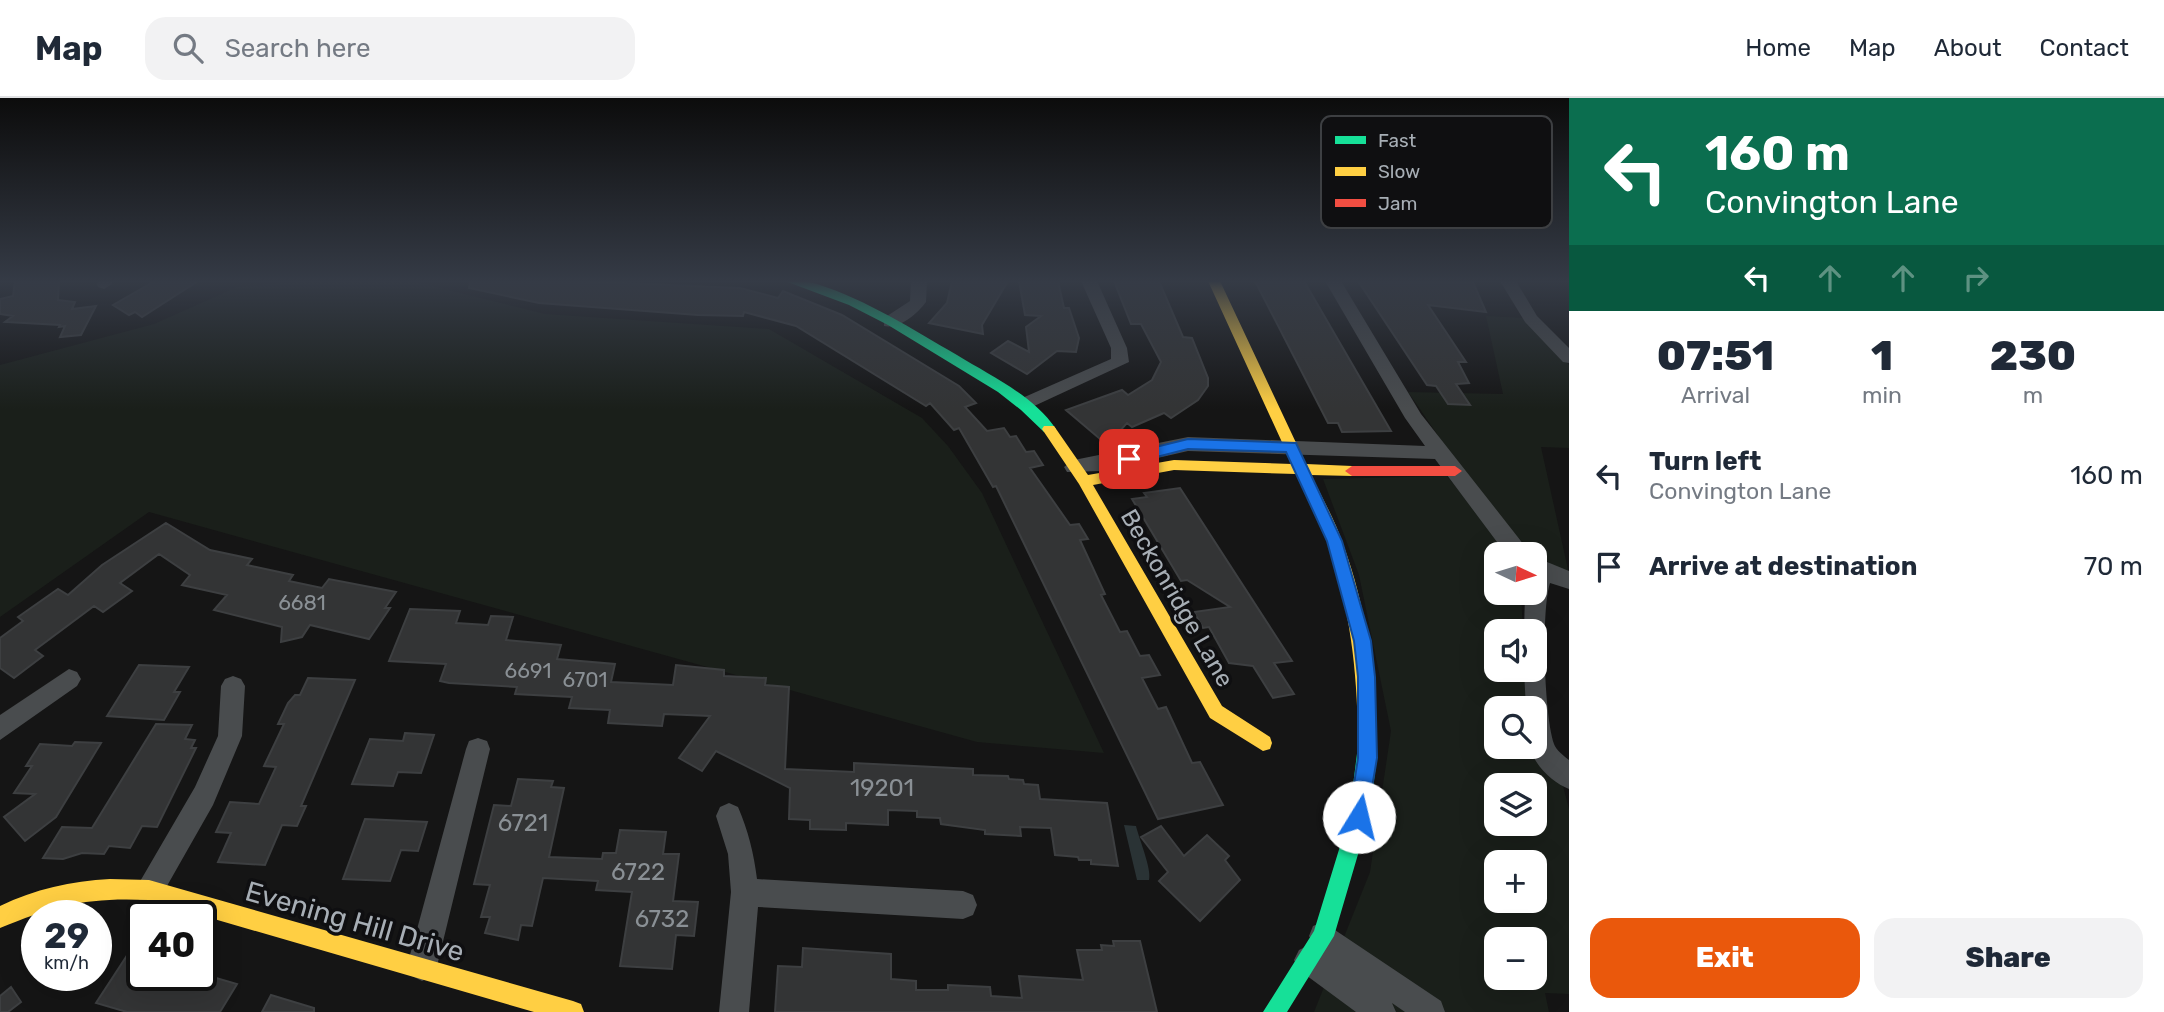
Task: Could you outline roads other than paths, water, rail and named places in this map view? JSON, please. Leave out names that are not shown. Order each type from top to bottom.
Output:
[{"type":"street","name":"Beckonridge Lane","points":[[893,324],[1026,404],[1055,436],[1216,712],[1263,743]]},
{"type":"street","points":[[1026,404],[1120,362],[1119,348],[1108,324]]},
{"type":"street","points":[[1234,324],[1335,541],[1352,597],[1366,677],[1368,758],[1359,817],[1316,948],[1274,1012]]},
{"type":"street","points":[[1358,324],[1414,418],[1508,542]]},
{"type":"street","points":[[1536,324],[1569,358]]},
{"type":"street","points":[[1079,474],[1101,464],[1188,444],[1441,453]]},
{"type":"street","points":[[1221,445],[1229,466]]},
{"type":"street","points":[[1177,447],[1186,466]]},
{"type":"street","points":[[1352,450],[1363,471]]},
{"type":"street","points":[[1395,453],[1407,471]]},
{"type":"street","points":[[1079,474],[1174,464],[1302,471],[1455,471]]},
{"type":"street","points":[[1547,572],[1569,580]]},
{"type":"street","points":[[0,729],[69,679]]},
{"type":"street","points":[[1536,682],[1544,752],[1569,777]]},
{"type":"street","points":[[149,890],[204,796],[230,736],[233,686]]},
{"type":"street","points":[[422,966],[478,749]]},
{"type":"street","points":[[729,816],[741,854],[745,892],[734,1012]]},
{"type":"street","name":"Evening Hill Drive","points":[[3,908],[110,886],[149,890],[422,966],[573,1012]]},
{"type":"street","points":[[745,892],[964,905]]},
{"type":"street","points":[[1316,948],[1381,1012]]},
{"type":"street","points":[[1316,948],[1430,1012]]}]
